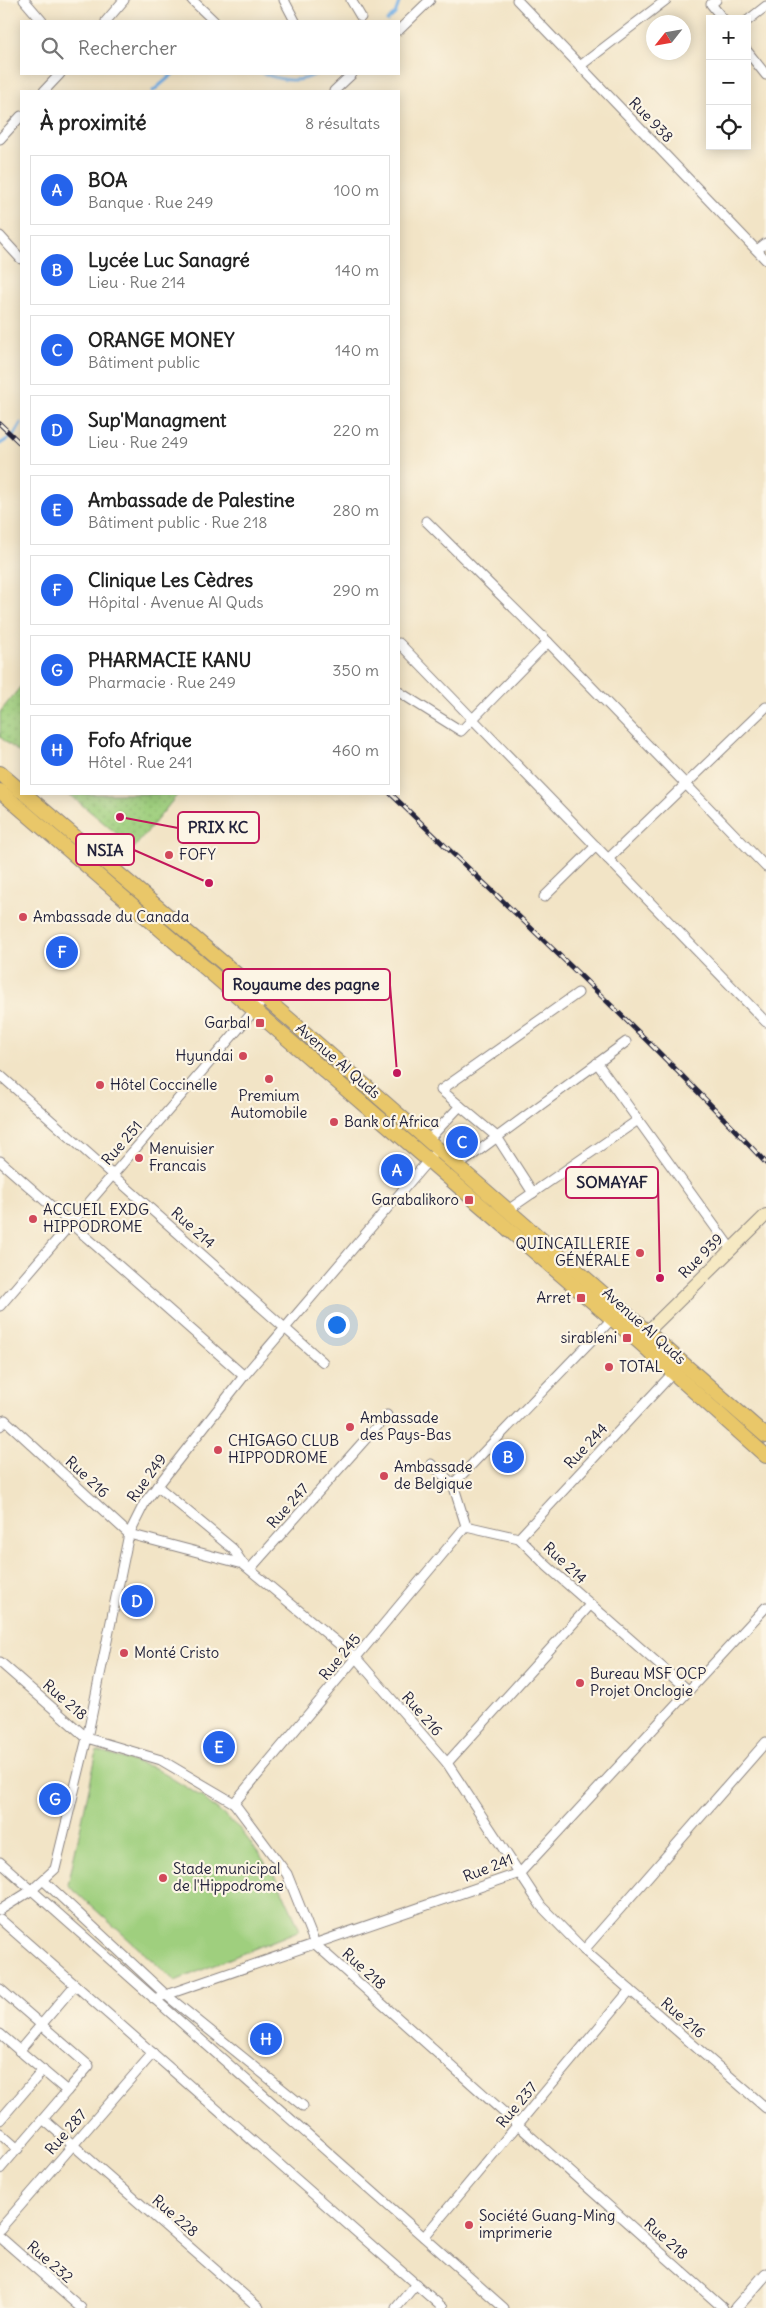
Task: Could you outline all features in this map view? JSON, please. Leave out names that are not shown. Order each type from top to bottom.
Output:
[{"type":"main road","points":[[0,773],[20,790]]},
{"type":"main road","name":"Avenue Al Quds","points":[[0,791],[612,1319],[643,1337],[672,1373],[766,1456]]},
{"type":"main road","name":"Avenue Al Quds","points":[[25,795],[265,998],[458,1166],[508,1210],[643,1337],[766,1436]]},
{"type":"main road","name":"Rue 939","points":[[643,1337],[766,1215]]},
{"type":"street","points":[[24,0],[41,20]]},
{"type":"street","points":[[107,20],[123,0]]},
{"type":"street","points":[[192,0],[213,20]]},
{"type":"street","points":[[284,0],[294,20]]},
{"type":"street","points":[[351,0],[361,18]]},
{"type":"street","points":[[400,29],[430,0]]},
{"type":"street","name":"Rue 938","points":[[517,0],[766,260]]},
{"type":"street","points":[[580,66],[666,0]]},
{"type":"street","points":[[712,1],[721,15]]},
{"type":"street","points":[[751,18],[766,6]]},
{"type":"street","points":[[751,56],[766,75]]},
{"type":"street","points":[[45,90],[59,75]]},
{"type":"street","points":[[335,90],[351,75]]},
{"type":"street","points":[[0,139],[20,117]]},
{"type":"street","points":[[0,236],[20,258]]},
{"type":"street","points":[[757,250],[766,243]]},
{"type":"street","points":[[426,521],[548,642],[766,867]]},
{"type":"street","points":[[400,693],[461,731],[548,642]]},
{"type":"street","points":[[400,644],[766,1022]]},
{"type":"street","points":[[608,859],[765,709]]},
{"type":"street","points":[[544,897],[596,846]]},
{"type":"street","points":[[533,1192],[496,1137],[441,1090],[578,993]]},
{"type":"street","name":"Rue 251","points":[[0,1306],[265,998]]},
{"type":"street","points":[[458,1166],[626,1042]]},
{"type":"street","points":[[597,1063],[731,1250]]},
{"type":"street","name":"Rue 214","points":[[0,1075],[323,1362]]},
{"type":"street","name":"Rue 249","points":[[0,1910],[32,1890],[55,1869],[87,1738],[129,1534],[145,1502],[244,1376],[429,1160],[433,1145],[460,1106]]},
{"type":"street","points":[[508,1210],[638,1120]]},
{"type":"street","points":[[0,1161],[244,1376]]},
{"type":"street","points":[[454,1484],[612,1319]]},
{"type":"street","name":"Rue 244","points":[[519,1538],[672,1373]]},
{"type":"street","name":"Rue 247","points":[[247,1567],[387,1416]]},
{"type":"street","name":"Rue 216","points":[[0,1426],[5,1420],[129,1534],[247,1567],[357,1658],[447,1763],[541,1906],[584,1950],[766,2108]]},
{"type":"street","points":[[431,1464],[454,1484],[466,1526],[519,1538]]},
{"type":"street","points":[[157,1486],[233,1549],[247,1567]]},
{"type":"street","name":"Rue 245","points":[[234,1804],[466,1526]]},
{"type":"street","name":"Rue 214","points":[[519,1538],[547,1566],[689,1691]]},
{"type":"street","points":[[447,1763],[590,1604]]},
{"type":"street","name":"Rue 241","points":[[154,1999],[520,1873],[766,1607]]},
{"type":"street","name":"Rue 218","points":[[0,1662],[87,1738],[161,1760],[234,1804],[286,1874],[315,1944],[723,2308]]},
{"type":"street","points":[[584,1950],[766,1742]]},
{"type":"street","points":[[0,1862],[504,2308]]},
{"type":"street","points":[[44,1881],[165,1994],[303,2106]]},
{"type":"street","points":[[0,1918],[443,2308]]},
{"type":"street","points":[[19,2051],[75,1985]]},
{"type":"street","points":[[0,1989],[89,2066],[0,2169]]},
{"type":"street","name":"Rue 237","points":[[424,2237],[630,1990]]},
{"type":"street","points":[[0,2034],[67,2091]]},
{"type":"street","name":"Rue 287","points":[[0,2229],[153,2053]]},
{"type":"street","points":[[0,2120],[42,2070]]},
{"type":"street","name":"Rue 228","points":[[43,2119],[255,2307]]},
{"type":"street","points":[[0,2133],[18,2149]]},
{"type":"street","name":"Rue 232","points":[[0,2237],[81,2308]]},
{"type":"street","points":[[736,2308],[766,2274]]},
{"type":"street","points":[[396,2308],[416,2284]]},
{"type":"green space","points":[[20,687],[20,753],[0,737],[0,712]]},
{"type":"green space","points":[[70,795],[177,795],[134,848]]},
{"type":"green space","points":[[97,1751],[155,1768],[202,1797],[240,1829],[275,1875],[300,1930],[175,1981],[68,1885]]},
{"type":"waterway","points":[[388,20],[395,14],[400,0]]},
{"type":"waterway","points":[[154,90],[172,75]]},
{"type":"waterway","points":[[267,75],[290,80],[303,79],[314,75]]},
{"type":"waterway","points":[[0,444],[14,435],[20,425]]},
{"type":"railway","points":[[0,424],[20,443]]},
{"type":"railway","points":[[392,795],[628,1022],[766,1163]]},
{"type":"place","name":"PRIX KC","points":[[120,817]]},
{"type":"place","name":"FOFY","points":[[169,855]]},
{"type":"place","name":"NSIA","points":[[209,883]]},
{"type":"place","name":"Ambassade du Canada","points":[[23,917]]},
{"type":"place","name":"Clinique Les Cèdres","points":[[62,952]]},
{"type":"place","name":"Garbal","points":[[260,1023]]},
{"type":"place","name":"Hyundai","points":[[243,1056]]},
{"type":"place","name":"Royaume des pagne","points":[[397,1073]]},
{"type":"place","name":"Premium Automobile","points":[[269,1079]]},
{"type":"place","name":"Hôtel Coccinelle","points":[[100,1085]]},
{"type":"place","name":"Bank of Africa","points":[[334,1122]]},
{"type":"place","name":"ORANGE MONEY","points":[[462,1142]]},
{"type":"place","name":"Menuisier Francais","points":[[139,1158]]},
{"type":"place","name":"BOA","points":[[397,1170]]},
{"type":"place","name":"Garabalikoro","points":[[469,1200]]},
{"type":"place","name":"ACCUEIL EXDG HIPPODROME","points":[[33,1219]]},
{"type":"place","name":"QUINCAILLERIE GÉNÉRALE","points":[[640,1253]]},
{"type":"place","name":"SOMAYAF","points":[[660,1278]]},
{"type":"place","name":"Arret","points":[[581,1298]]},
{"type":"place","name":"sirableni","points":[[627,1338]]},
{"type":"place","name":"TOTAL","points":[[609,1367]]},
{"type":"place","name":"Ambassade des Pays-Bas","points":[[350,1427]]},
{"type":"place","name":"CHIGAGO CLUB HIPPODROME","points":[[218,1450]]},
{"type":"place","name":"Lycée Luc Sanagré","points":[[508,1457]]},
{"type":"place","name":"Ambassade de Belgique","points":[[384,1476]]},
{"type":"place","name":"Sup'Managment","points":[[137,1601]]},
{"type":"place","name":"Monté Cristo","points":[[124,1653]]},
{"type":"place","name":"Bureau MSF OCP Projet Onclogie","points":[[580,1683]]},
{"type":"place","name":"Ambassade de Palestine","points":[[219,1747]]},
{"type":"place","name":"PHARMACIE KANU","points":[[55,1799]]},
{"type":"place","name":"Stade municipal de l'Hippodrome","points":[[163,1878]]},
{"type":"place","name":"Fofo Afrique","points":[[266,2039]]},
{"type":"place","name":"Société Guang-Ming imprimerie","points":[[469,2225]]}]
